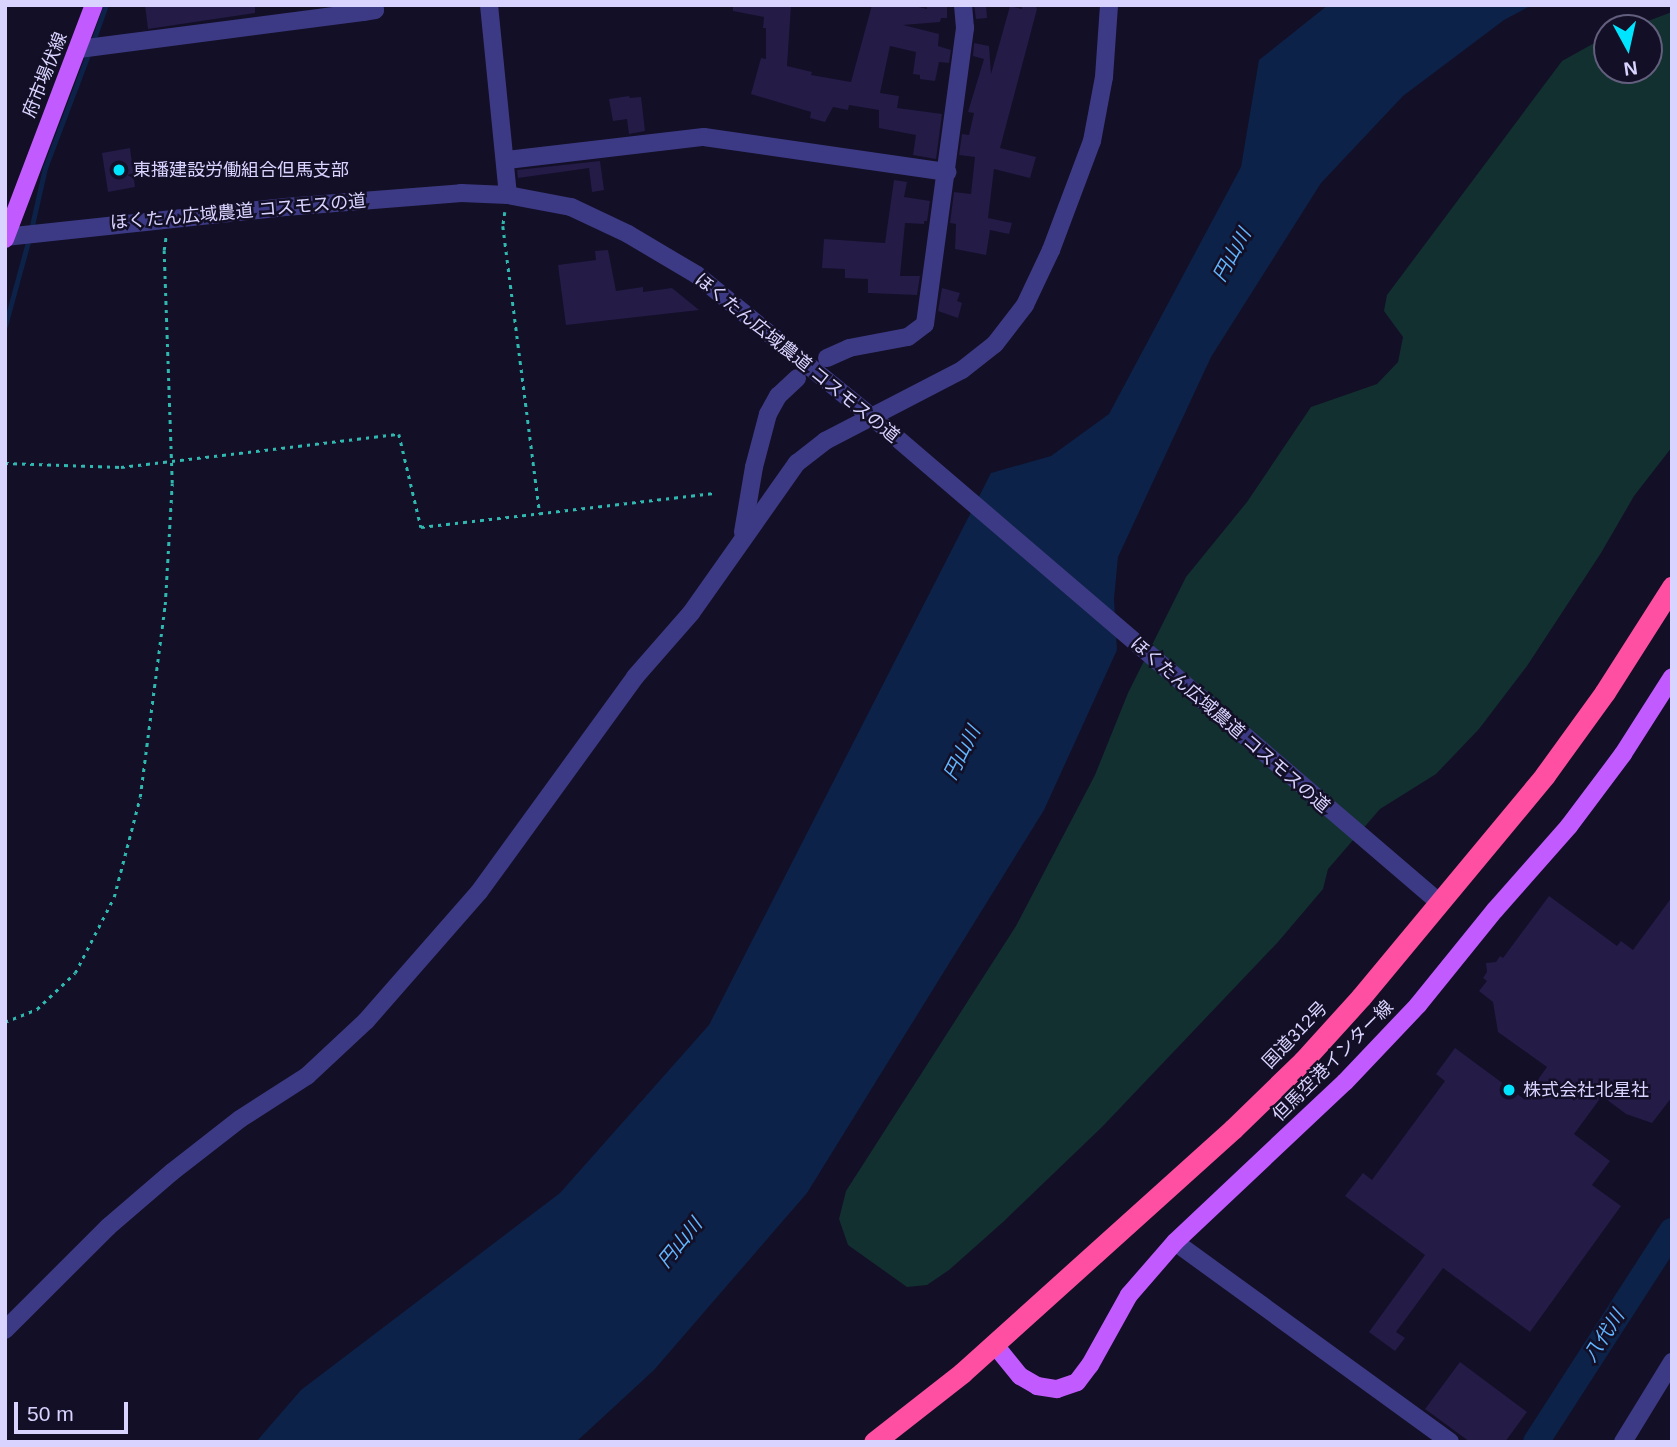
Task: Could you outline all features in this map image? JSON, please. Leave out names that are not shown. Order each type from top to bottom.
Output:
[{"type":"highway","name":"国道312号","points":[[874,1442],[994,1344],[1233,1129],[1303,1061],[1440,903],[1553,765],[1605,692],[1672,587]]},
{"type":"main road","name":"府市場伏線","points":[[5,238],[94,5]]},
{"type":"main road","name":"但馬空港インター線","points":[[994,1344],[1020,1376],[1037,1386],[1057,1389],[1077,1382],[1090,1366],[1129,1295],[1175,1242],[1345,1082],[1418,1005],[1495,909],[1569,827],[1623,754],[1672,677]]},
{"type":"street","points":[[79,49],[363,12],[374,10],[374,5]]},
{"type":"street","points":[[489,5],[507,160],[508,195]]},
{"type":"street","points":[[827,358],[868,343],[908,337],[925,324],[948,172],[965,28],[963,5]]},
{"type":"street","points":[[5,1330],[108,1227],[172,1172],[240,1119],[307,1076],[366,1021],[479,892],[635,677],[691,613],[797,463],[825,441],[877,422],[893,403],[925,391],[962,370],[995,344],[1024,304],[1051,250],[1092,141],[1104,77],[1110,5]]},
{"type":"street","points":[[507,160],[704,137],[948,172]]},
{"type":"street","name":"ほくたん広域農道 コスモスの道","points":[[5,238],[169,218],[461,193],[508,195],[571,208],[628,234],[685,268],[877,422],[1440,903]]},
{"type":"street","points":[[743,536],[754,467],[768,414],[778,397],[797,377]]},
{"type":"street","points":[[1175,1242],[1450,1442]]},
{"type":"street","points":[[1623,1442],[1672,1362]]},
{"type":"path","points":[[508,195],[503,226],[540,514]]},
{"type":"path","points":[[5,1022],[37,1009],[75,973],[114,897],[140,797],[165,606],[172,461],[164,250],[169,218]]},
{"type":"path","points":[[5,463],[121,467],[399,434],[421,527],[716,493]]},
{"type":"green space","points":[[1672,12],[1672,447],[1634,496],[1601,553],[1527,666],[1479,729],[1436,774],[1380,809],[1328,869],[1323,889],[1278,942],[1102,1127],[949,1270],[927,1285],[907,1287],[848,1245],[839,1219],[846,1191],[1016,926],[1095,775],[1128,693],[1186,577],[1247,502],[1311,407],[1377,384],[1398,362],[1403,337],[1384,311],[1387,295],[1562,61],[1593,44],[1593,84],[1663,84],[1663,15]]},
{"type":"water","name":"円山川","points":[[1328,5],[1532,5],[1504,20],[1403,96],[1321,183],[1211,357],[1118,557],[1114,599],[1117,650],[1044,810],[807,1193],[654,1370],[576,1442],[256,1442],[301,1390],[560,1193],[709,1025],[991,473],[1051,456],[1109,414],[1241,167],[1259,60]]},
{"type":"building","points":[[145,5],[255,5],[255,13],[148,29]]},
{"type":"building","points":[[733,5],[791,5],[787,66],[812,72],[811,75],[851,82],[872,5],[910,5],[927,9],[927,5],[947,5],[947,18],[941,18],[940,22],[903,25],[939,34],[938,46],[951,50],[949,63],[939,62],[935,81],[920,79],[920,75],[913,74],[916,52],[890,46],[880,93],[899,96],[897,108],[942,114],[936,159],[913,155],[916,135],[879,128],[879,110],[849,105],[848,110],[833,107],[825,122],[810,118],[811,112],[751,94],[761,58],[766,59],[764,17],[733,11]]},
{"type":"building","points":[[974,5],[986,5],[987,18],[976,19]]},
{"type":"building","points":[[1022,5],[1035,5],[1037,9],[1000,148],[1036,157],[1030,178],[994,169],[988,218],[1012,223],[1009,234],[990,230],[986,255],[955,249],[956,224],[950,223],[954,192],[971,194],[975,157],[959,155],[962,134],[969,135],[974,113],[968,112],[984,59],[973,56],[974,43],[989,46],[991,74],[1010,6],[1022,9]]},
{"type":"building","points":[[641,97],[645,131],[629,134],[627,119],[613,121],[609,99]]},
{"type":"building","name":"東播建設労働組合但馬支部","points":[[130,148],[135,187],[108,192],[102,153]]},
{"type":"building","points":[[600,161],[604,190],[592,192],[589,168],[518,178],[517,170]]},
{"type":"building","points":[[894,180],[907,182],[904,197],[930,201],[927,221],[924,221],[924,224],[905,223],[900,276],[920,276],[917,295],[868,293],[868,279],[845,278],[845,269],[822,268],[824,239],[885,243]]},
{"type":"building","points":[[608,250],[616,291],[643,287],[643,292],[672,288],[699,310],[566,325],[558,265],[596,260],[595,251]]},
{"type":"building","points":[[942,288],[960,293],[957,301],[962,303],[958,318],[938,311]]},
{"type":"building","points":[[1549,896],[1617,946],[1621,941],[1633,950],[1672,897],[1672,1097],[1652,1123],[1626,1114],[1602,1096],[1574,1134],[1610,1161],[1592,1185],[1621,1206],[1530,1332],[1443,1268],[1396,1332],[1405,1338],[1395,1351],[1369,1332],[1425,1255],[1345,1196],[1363,1173],[1372,1180],[1445,1081],[1436,1074],[1455,1048],[1524,1099],[1547,1067],[1498,1032],[1493,1002],[1479,991],[1487,981],[1483,978],[1487,972],[1486,963],[1496,962],[1500,956],[1503,958]]},
{"type":"building","points":[[1460,1362],[1527,1412],[1505,1442],[1470,1442],[1425,1409]]},
{"type":"waterway","points":[[92,44],[106,5]]},
{"type":"waterway","points":[[31,230],[45,168],[89,52]]},
{"type":"waterway","points":[[5,326],[29,238]]},
{"type":"waterway","name":"八代川","points":[[1536,1442],[1672,1231]]},
{"type":"place","name":"東播建設労働組合但馬支部","points":[[119,170]]},
{"type":"place","name":"株式会社北星社","points":[[1509,1090]]}]
